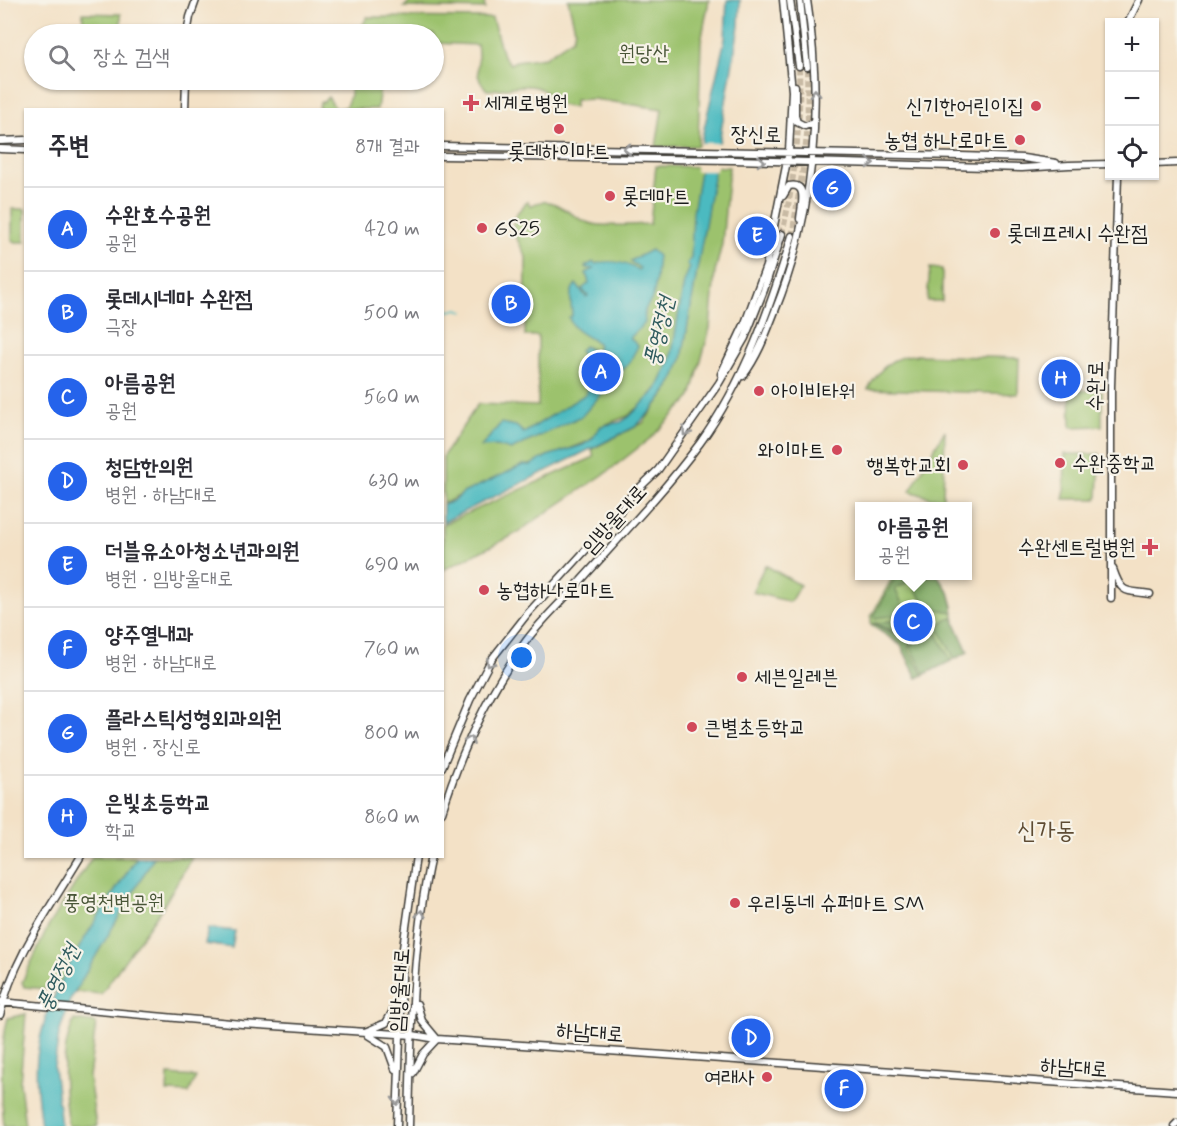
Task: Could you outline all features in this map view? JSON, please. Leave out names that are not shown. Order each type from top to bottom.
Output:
[{"type":"main road","points":[[189,24],[196,0]]},
{"type":"main road","points":[[719,383],[766,267],[789,151],[791,75],[783,0]]},
{"type":"main road","points":[[790,0],[799,66]]},
{"type":"main road","points":[[800,0],[807,67]]},
{"type":"main road","points":[[736,386],[753,362],[769,328],[781,297],[800,231],[812,162],[815,116],[815,69],[807,0]]},
{"type":"main road","points":[[1130,18],[1139,0]]},
{"type":"main road","points":[[791,75],[795,81],[797,122],[802,126],[809,126],[815,116]]},
{"type":"main road","points":[[185,108],[186,90]]},
{"type":"main road","points":[[0,141],[24,140]]},
{"type":"main road","name":"장신로","points":[[444,146],[789,151],[1023,158],[1069,165]]},
{"type":"main road","points":[[0,149],[24,150]]},
{"type":"main road","name":"장신로","points":[[444,156],[734,160],[1022,168],[1105,164]]},
{"type":"main road","points":[[1159,164],[1177,164]]},
{"type":"main road","name":"수완로","points":[[1111,598],[1111,387],[1118,180]]},
{"type":"main road","points":[[777,218],[787,188],[792,185],[798,186],[802,193],[800,231]]},
{"type":"main road","name":"임방울대로","points":[[444,762],[470,699],[491,660],[528,613],[617,516],[630,497],[658,470],[719,383],[745,338],[764,290],[782,234]]},
{"type":"main road","name":"임방울대로","points":[[444,806],[477,724],[506,670],[527,639],[669,482],[701,441],[736,386],[776,290],[792,236]]},
{"type":"main road","points":[[1111,565],[1120,588],[1150,594]]},
{"type":"main road","points":[[0,1015],[1,1002],[17,963],[80,858]]},
{"type":"main road","name":"임방울대로","points":[[397,1126],[399,1035],[406,920],[416,858]]},
{"type":"main road","name":"임방울대로","points":[[409,1126],[421,909],[431,858]]},
{"type":"main road","points":[[363,1033],[386,1023],[401,997]]},
{"type":"main road","points":[[410,1079],[417,1062],[437,1039],[422,1021],[415,998]]},
{"type":"main road","name":"하남대로","points":[[1,1002],[363,1033],[413,1035],[437,1039],[1177,1091]]},
{"type":"main road","points":[[363,1033],[387,1047],[398,1079]]},
{"type":"main road","points":[[1169,1090],[1177,1098]]},
{"type":"green space","points":[[411,0],[484,0],[485,9],[404,7]]},
{"type":"green space","name":"원당산","points":[[568,0],[709,0],[701,42],[698,146],[656,147],[662,109],[593,99],[575,100],[574,107],[566,106],[555,102],[541,89],[530,86],[487,90],[479,79],[477,45],[444,43],[444,24],[363,24],[367,17],[492,18],[503,56],[510,64],[545,57],[573,38],[575,29]]},
{"type":"green space","points":[[83,13],[121,14],[121,24],[82,24]]},
{"type":"green space","points":[[350,90],[380,90],[377,108],[340,108],[345,107]]},
{"type":"green space","points":[[328,97],[335,108],[319,108],[320,102]]},
{"type":"green space","points":[[656,166],[729,167],[722,244],[715,272],[710,328],[691,397],[652,437],[606,473],[510,537],[444,570],[444,524],[594,457],[592,449],[643,423],[669,388],[682,359],[696,276],[684,282],[674,347],[668,367],[659,385],[645,402],[628,416],[607,424],[589,441],[479,486],[444,504],[444,455],[478,404],[538,406],[538,336],[525,336],[526,257],[514,233],[513,225],[516,214],[528,201],[530,206],[546,202],[554,203],[589,223],[610,226],[650,224]]},
{"type":"green space","points":[[12,209],[24,209],[24,242],[12,240]]},
{"type":"green space","points":[[930,268],[942,269],[942,301],[927,301]]},
{"type":"green space","points":[[917,355],[1019,358],[1018,394],[868,389],[887,364],[893,360]]},
{"type":"green space","points":[[1070,390],[1102,391],[1102,426],[1071,427]]},
{"type":"green space","points":[[945,430],[943,498],[931,498],[910,491]]},
{"type":"green space","points":[[1065,454],[1100,454],[1098,497],[1096,499],[1064,499]]},
{"type":"green space","points":[[765,565],[800,585],[790,602],[752,592]]},
{"type":"green space","points":[[891,580],[941,580],[949,592],[955,623],[968,652],[917,678],[901,645],[871,625],[871,617]]},
{"type":"green space","points":[[894,580],[905,580],[907,583],[895,589],[907,614],[875,618]]},
{"type":"green space","points":[[910,580],[941,580],[949,592],[954,612],[928,608]]},
{"type":"green space","points":[[954,618],[968,652],[955,659],[938,627],[946,620]]},
{"type":"green space","points":[[904,619],[908,628],[904,630],[907,637],[911,635],[912,640],[875,623]]},
{"type":"green space","points":[[874,624],[911,642],[908,649],[923,675],[917,678],[901,645],[871,625]]},
{"type":"green space","points":[[935,630],[951,661],[925,674],[911,647],[916,639]]},
{"type":"green space","name":"풍영천변공원","points":[[91,858],[191,858],[162,908],[101,994],[24,987],[22,982],[48,927]]},
{"type":"green space","points":[[26,1014],[20,1083],[25,1126],[4,1126],[2,1071],[5,1029],[8,1018]]},
{"type":"green space","points":[[74,1020],[96,1023],[89,1077],[96,1126],[68,1126],[64,1059]]},
{"type":"green space","points":[[168,1075],[196,1077],[189,1093],[167,1092]]},
{"type":"water","name":"풍영정천","points":[[727,0],[740,0],[739,26],[682,359],[669,388],[635,427],[444,522],[444,505],[455,500],[463,493],[523,465],[531,465],[547,456],[583,445],[592,439],[601,426],[621,422],[629,417],[657,389],[671,359],[684,282],[690,267],[687,264],[691,258],[693,213],[702,137],[725,39]]},
{"type":"water","points":[[651,250],[658,256],[656,281],[651,300],[645,310],[645,323],[630,338],[638,346],[629,363],[582,416],[511,450],[497,446],[481,447],[501,423],[516,426],[524,433],[586,394],[591,378],[588,366],[595,361],[591,357],[586,359],[579,351],[584,346],[596,353],[598,343],[581,333],[571,322],[569,317],[572,316],[573,288],[576,284],[586,297],[588,296],[582,289],[589,283],[586,273],[594,269],[585,266],[594,262],[595,264],[612,262],[622,263],[638,270],[640,268],[630,261]]},
{"type":"water","name":"풍영정천","points":[[136,858],[153,858],[70,1000],[59,1034],[54,1067],[61,1126],[41,1126],[37,1057],[42,1031],[62,978],[91,927]]},
{"type":"water","points":[[208,928],[235,931],[232,948],[205,944]]},
{"type":"pier","points":[[699,143],[721,143],[716,171],[695,171]]},
{"type":"waterway","points":[[444,308],[450,311],[458,309],[464,312]]},
{"type":"tunnel","points":[[782,234],[796,151],[799,66]]},
{"type":"tunnel","points":[[792,236],[808,125],[807,67]]},
{"type":"place","name":"세계로병원","points":[[471,103]]},
{"type":"place","name":"신기한어린이집","points":[[1036,106]]},
{"type":"place","name":"롯데하이마트","points":[[559,129]]},
{"type":"place","name":"농협 하나로마트","points":[[1020,140]]},
{"type":"place","name":"플라스틱성형외과의원","points":[[832,188]]},
{"type":"place","name":"롯데마트","points":[[610,196]]},
{"type":"place","name":"GS25","points":[[482,228]]},
{"type":"place","name":"롯데프레시 수완점","points":[[995,233]]},
{"type":"place","name":"더블유소아청소년과의원","points":[[757,236]]},
{"type":"place","name":"롯데시네마 수완점","points":[[511,304]]},
{"type":"place","name":"수완호수공원","points":[[601,372]]},
{"type":"place","name":"은빛초등학교","points":[[1061,379]]},
{"type":"place","name":"아이비타워","points":[[759,391]]},
{"type":"place","name":"와이마트","points":[[837,450]]},
{"type":"place","name":"수완중학교","points":[[1060,463]]},
{"type":"place","name":"행복한교회","points":[[963,465]]},
{"type":"place","name":"수완센트럴병원","points":[[1150,547]]},
{"type":"place","name":"농협하나로마트","points":[[484,590]]},
{"type":"place","name":"아름공원","points":[[913,622]]},
{"type":"place","name":"세븐일레븐","points":[[742,677]]},
{"type":"place","name":"큰별초등학교","points":[[692,727]]},
{"type":"place","name":"우리동네 슈퍼마트 SM","points":[[735,903]]},
{"type":"place","name":"청담한의원","points":[[751,1038]]},
{"type":"place","name":"여래사","points":[[767,1077]]},
{"type":"place","name":"양주열내과","points":[[844,1089]]},
{"type":"district","name":"신가동","points":[[1046,830]]}]
